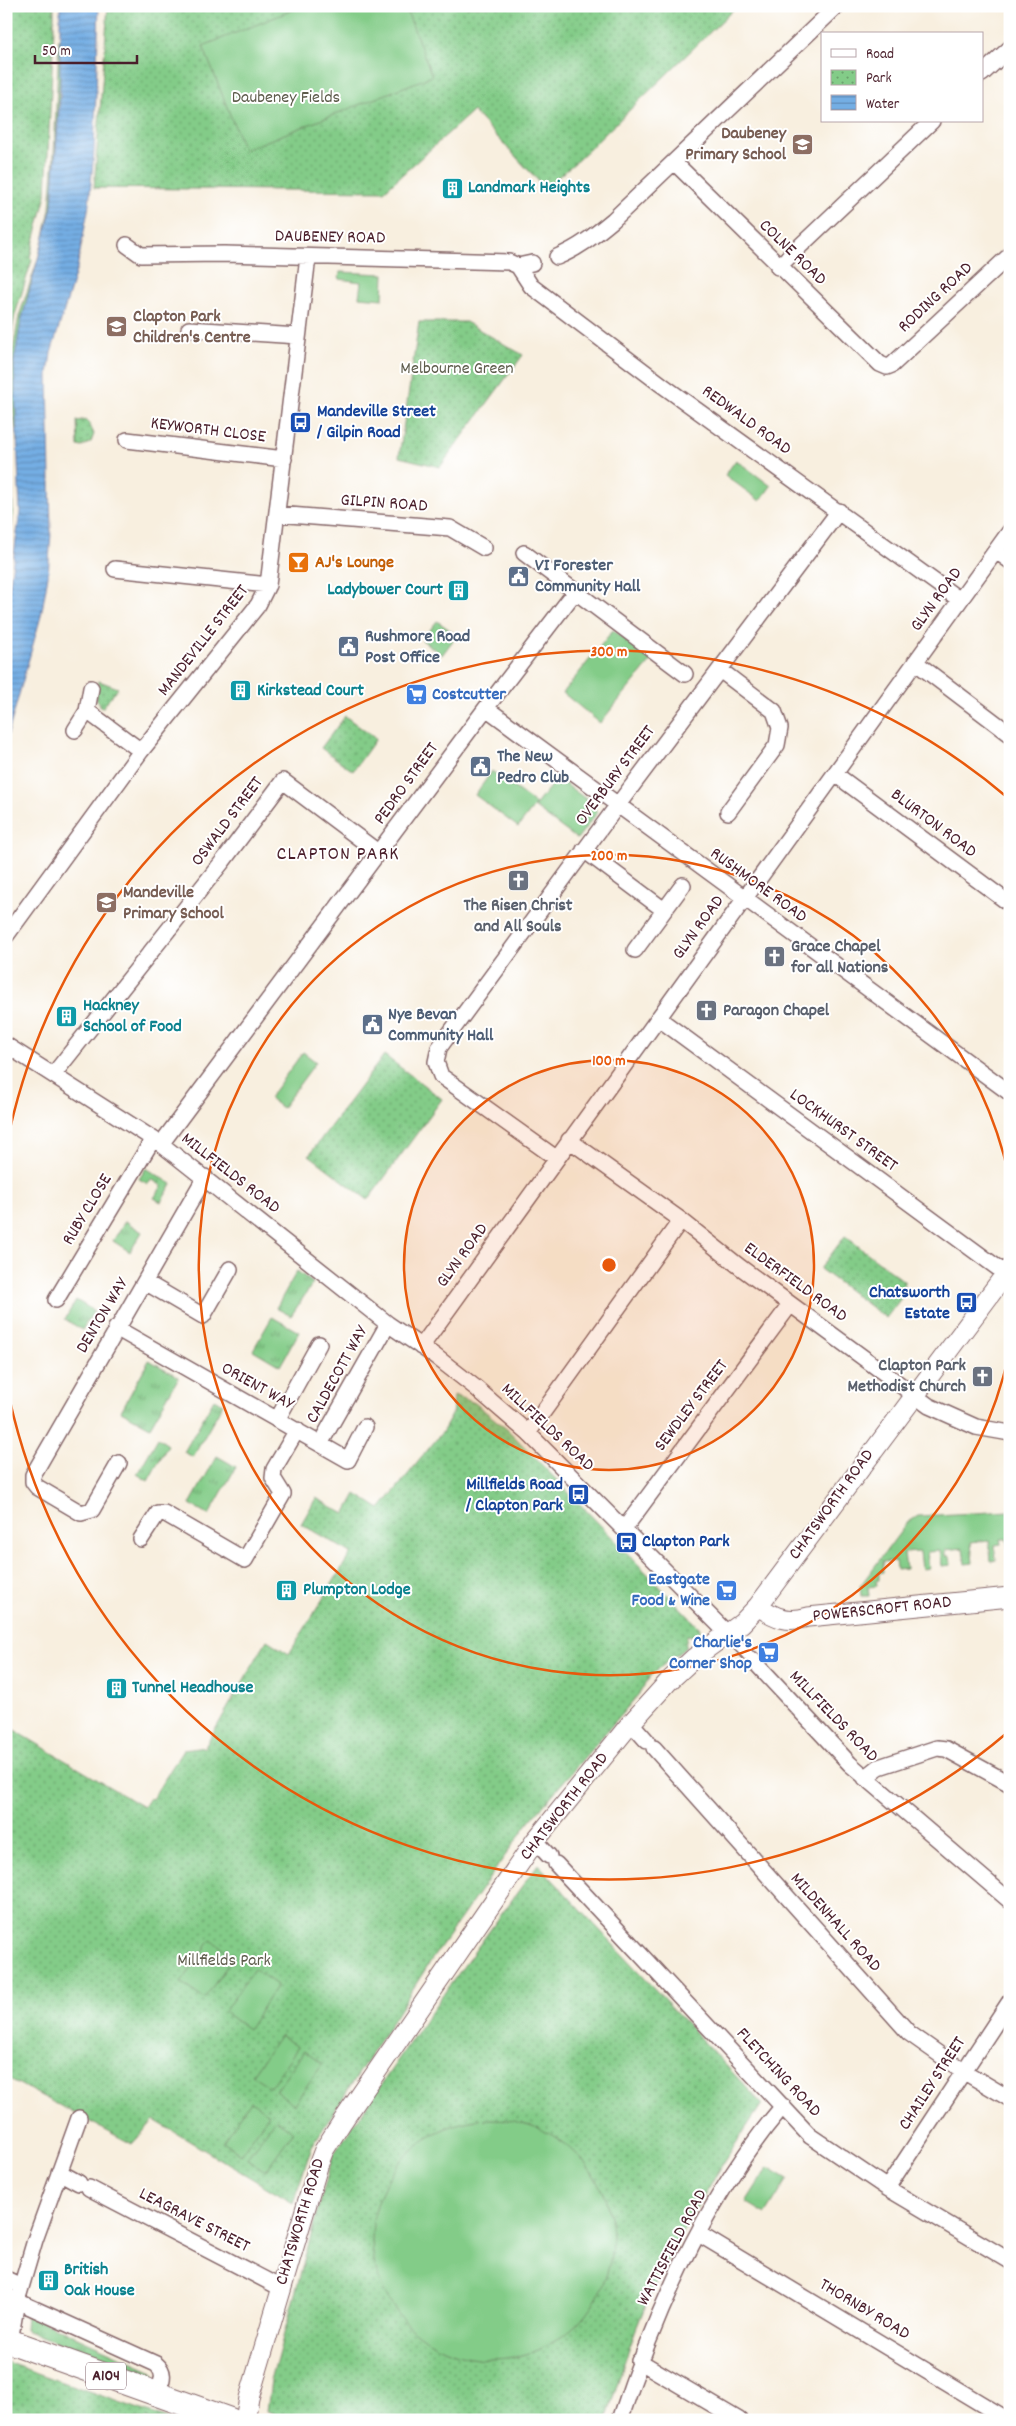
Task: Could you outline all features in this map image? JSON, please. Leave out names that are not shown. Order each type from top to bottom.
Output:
[{"type":"main road","name":"A104","points":[[8,2341],[230,2420]]},
{"type":"street","points":[[557,257],[587,242],[674,162],[837,6]]},
{"type":"street","points":[[984,72],[1010,48]]},
{"type":"street","points":[[778,267],[931,122]]},
{"type":"street","name":"COLNE ROAD","points":[[674,162],[778,267],[880,364],[886,367]]},
{"type":"street","name":"DAUBENEY ROAD","points":[[127,246],[141,255],[224,254],[525,264]]},
{"type":"street","name":"RODING ROAD","points":[[886,367],[892,365],[1010,255]]},
{"type":"street","name":"MANDEVILLE STREET","points":[[6,936],[141,750],[258,605],[268,585],[308,258]]},
{"type":"street","name":"REDWALD ROAD","points":[[525,264],[527,282],[538,292],[662,385],[960,600]]},
{"type":"street","points":[[189,329],[298,336]]},
{"type":"street","name":"KEYWORTH CLOSE","points":[[127,440],[284,459]]},
{"type":"street","name":"OVERBURY STREET","points":[[556,1158],[441,1076],[436,1062],[438,1048],[839,511]]},
{"type":"street","name":"GILPIN ROAD","points":[[277,514],[450,528],[484,548]]},
{"type":"street","name":"GLYN ROAD","points":[[421,1347],[743,898],[1010,531]]},
{"type":"street","points":[[996,551],[1010,561]]},
{"type":"street","points":[[524,553],[685,674]]},
{"type":"street","points":[[115,570],[268,585]]},
{"type":"street","name":"PEDRO STREET","points":[[157,1142],[576,592]]},
{"type":"street","points":[[915,662],[1010,734]]},
{"type":"street","points":[[720,670],[774,711],[780,728],[777,745],[728,812]]},
{"type":"street","points":[[75,730],[87,711],[91,688]]},
{"type":"street","name":"RUSHMORE ROAD","points":[[486,708],[1010,1093]]},
{"type":"street","points":[[87,711],[141,750]]},
{"type":"street","name":"BLURTON ROAD","points":[[835,774],[1010,904]]},
{"type":"street","name":"OSWALD STREET","points":[[53,1075],[223,861],[283,781],[379,853]]},
{"type":"street","points":[[584,850],[664,910]]},
{"type":"street","points":[[635,950],[683,885]]},
{"type":"street","name":"LOCKHURST STREET","points":[[658,1018],[1008,1271]]},
{"type":"street","name":"MILLFIELDS ROAD","points":[[6,1045],[157,1142],[205,1177],[388,1324],[476,1388],[528,1433],[624,1529],[728,1634],[850,1764],[1010,1901]]},
{"type":"street","name":"ELDERFIELD ROAD","points":[[570,1140],[681,1220],[790,1305],[928,1406],[976,1427],[1010,1433]]},
{"type":"street","name":"RUBY CLOSE","points":[[56,1300],[157,1142]]},
{"type":"street","name":"DENTON WAY","points":[[119,1463],[92,1510],[87,1513],[81,1513],[37,1487],[34,1482],[34,1475],[116,1328],[145,1282],[205,1177]]},
{"type":"street","points":[[528,1433],[681,1220]]},
{"type":"street","points":[[145,1282],[203,1316],[230,1268]]},
{"type":"street","name":"CHATSWORTH ROAD","points":[[245,2420],[249,2398],[281,2288],[324,2150],[535,1841],[631,1723],[668,1681],[694,1658],[728,1634],[758,1606],[1008,1271]]},
{"type":"street","name":"SEWDLEY STREET","points":[[624,1529],[790,1305]]},
{"type":"street","name":"CALDECOTT WAY","points":[[320,1444],[388,1324]]},
{"type":"street","name":"ORIENT WAY","points":[[116,1328],[348,1460],[366,1428]]},
{"type":"street","name":"CALDECOTT WAY","points":[[277,1420],[319,1344]]},
{"type":"street","name":"CALDECOTT WAY","points":[[141,1539],[154,1517],[158,1513],[164,1513],[245,1560],[282,1494],[273,1478],[274,1469],[297,1430]]},
{"type":"street","name":"POWERSCROFT ROAD","points":[[758,1606],[777,1618],[791,1620],[1010,1597]]},
{"type":"street","name":"MILDENHALL ROAD","points":[[631,1723],[909,2033],[1010,2099]]},
{"type":"street","points":[[865,1778],[879,1767],[937,1748],[946,1749],[1010,1784]]},
{"type":"street","name":"FLETCHING ROAD","points":[[535,1841],[810,2136],[888,2188],[1010,2261]]},
{"type":"street","name":"CHAILEY STREET","points":[[888,2188],[963,2070],[1010,2001]]},
{"type":"street","name":"WATTISFIELD ROAD","points":[[620,2420],[639,2361],[665,2298],[699,2234],[758,2135],[783,2106]]},
{"type":"street","points":[[8,2341],[19,2293],[58,2172],[79,2118]]},
{"type":"street","name":"LEAGRAVE STREET","points":[[58,2172],[281,2288]]},
{"type":"street","name":"THORNBY ROAD","points":[[699,2234],[1008,2420]]},
{"type":"street","points":[[6,2279],[19,2293],[156,2364],[164,2375],[158,2394]]},
{"type":"street","points":[[639,2361],[739,2420]]},
{"type":"green space","points":[[6,6],[54,6],[54,27],[46,195],[30,257],[32,260],[15,315],[8,353],[13,515],[6,574]]},
{"type":"green space","name":"Daubeney Fields","points":[[108,6],[737,6],[577,161],[545,188],[473,111],[384,191],[94,188]]},
{"type":"green space","points":[[303,6],[405,6],[432,76],[244,150],[203,46]]},
{"type":"green space","points":[[59,39],[62,39],[52,207],[44,238],[50,209]]},
{"type":"green space","points":[[38,259],[21,322],[14,361],[17,442],[13,411],[12,354],[19,316]]},
{"type":"green space","points":[[340,272],[384,274],[383,299],[359,297],[361,282],[339,279]]},
{"type":"green space","name":"Melbourne Green","points":[[419,322],[466,322],[523,355],[440,467],[399,457]]},
{"type":"green space","points":[[77,421],[88,421],[94,434],[91,442],[82,447],[78,446]]},
{"type":"green space","points":[[736,460],[771,486],[760,501],[725,475]]},
{"type":"green space","points":[[437,621],[457,635],[442,655],[422,640]]},
{"type":"green space","points":[[613,630],[653,659],[600,723],[563,693]]},
{"type":"green space","points":[[99,681],[118,688],[102,708],[96,699]]},
{"type":"green space","points":[[345,716],[376,739],[353,771],[321,748]]},
{"type":"green space","points":[[492,771],[536,804],[518,827],[475,795]]},
{"type":"green space","points":[[557,778],[593,804],[597,813],[577,839],[534,807]]},
{"type":"green space","points":[[303,1052],[316,1062],[282,1108],[269,1098]]},
{"type":"green space","points":[[384,1055],[442,1099],[368,1200],[309,1155]]},
{"type":"green space","points":[[146,1168],[172,1184],[161,1202],[154,1198],[162,1186],[151,1179],[148,1184],[139,1179]]},
{"type":"green space","points":[[125,1221],[142,1232],[130,1252],[113,1241]]},
{"type":"green space","points":[[845,1236],[904,1281],[905,1293],[886,1318],[820,1269]]},
{"type":"green space","points":[[297,1271],[313,1283],[291,1316],[276,1308]]},
{"type":"green space","points":[[76,1300],[94,1311],[82,1330],[65,1319]]},
{"type":"green space","points":[[272,1317],[299,1332],[280,1366],[253,1350]]},
{"type":"green space","points":[[149,1360],[179,1377],[150,1427],[121,1411]]},
{"type":"green space","name":"Millfields Park","points":[[454,1395],[475,1403],[509,1431],[700,1628],[698,1637],[687,1635],[685,1648],[652,1674],[638,1695],[529,1822],[432,1959],[312,2146],[293,2203],[154,2120],[132,2144],[6,2077],[6,1725],[143,1807],[149,1798],[152,1799],[183,1750],[205,1747],[267,1640],[289,1654],[351,1553],[301,1524],[316,1498],[345,1514],[356,1494],[380,1509],[443,1431],[452,1415]]},
{"type":"green space","points":[[214,1399],[223,1404],[193,1457],[184,1452]]},
{"type":"green space","points":[[158,1438],[168,1445],[148,1481],[137,1474]]},
{"type":"green space","points":[[217,1456],[236,1467],[209,1515],[190,1504]]},
{"type":"green space","points":[[1010,1511],[1010,1549],[1008,1549],[1007,1539],[1000,1539],[1001,1544],[995,1545],[996,1560],[991,1561],[989,1540],[971,1542],[973,1563],[965,1564],[963,1548],[946,1550],[946,1556],[950,1556],[951,1565],[942,1566],[940,1551],[927,1552],[929,1568],[922,1569],[920,1552],[904,1553],[906,1569],[897,1570],[896,1561],[882,1562],[883,1572],[879,1573],[879,1580],[876,1581],[877,1586],[868,1587],[869,1596],[861,1596],[860,1586],[907,1523],[918,1516]]},
{"type":"green space","points":[[538,1864],[762,2104],[702,2198],[661,2272],[637,2328],[606,2420],[290,2420],[267,2411],[271,2381],[333,2155],[434,2007]]},
{"type":"green space","points":[[211,1940],[234,1956],[204,1999],[181,1983]]},
{"type":"green space","points":[[254,1969],[277,1985],[248,2029],[224,2012]]},
{"type":"green space","points":[[280,2035],[298,2047],[270,2087],[252,2075]]},
{"type":"green space","points":[[304,2051],[322,2064],[294,2104],[276,2091]]},
{"type":"green space","points":[[251,2101],[269,2114],[241,2154],[223,2141]]},
{"type":"green space","points":[[275,2119],[293,2132],[265,2171],[247,2158]]},
{"type":"green space","points":[[480,2119],[504,2119],[527,2124],[549,2133],[577,2154],[592,2172],[603,2193],[610,2216],[612,2239],[610,2262],[603,2285],[592,2306],[577,2324],[549,2345],[527,2354],[504,2359],[480,2359],[457,2354],[435,2345],[416,2332],[399,2315],[386,2296],[377,2274],[372,2251],[372,2227],[377,2204],[386,2182],[399,2163],[416,2146],[435,2133],[457,2124]]},
{"type":"green space","points":[[768,2167],[788,2179],[766,2214],[746,2202]]},
{"type":"green space","points":[[26,2314],[153,2371],[154,2377],[25,2330]]},
{"type":"green space","points":[[6,2362],[170,2420],[6,2420]]},
{"type":"water","points":[[60,6],[99,6],[94,151],[89,205],[77,268],[51,353],[48,374],[51,533],[48,576],[41,616],[6,741],[6,611],[20,512],[14,361],[21,322],[52,207],[60,96]]},
{"type":"place","name":"Daubeney Primary School","points":[[802,144]]},
{"type":"place","name":"Landmark Heights","points":[[452,188]]},
{"type":"place","name":"Clapton Park Children's Centre","points":[[117,327]]},
{"type":"place","name":"Mandeville Street / Gilpin Road","points":[[301,422]]},
{"type":"place","name":"AJ's Lounge","points":[[299,563]]},
{"type":"place","name":"VI Forester Community Hall","points":[[519,576]]},
{"type":"place","name":"Ladybower Court","points":[[459,590]]},
{"type":"place","name":"Rushmore Road Post Office","points":[[349,647]]},
{"type":"place","name":"Kirkstead Court","points":[[241,691]]},
{"type":"place","name":"Costcutter","points":[[416,695]]},
{"type":"place","name":"The New Pedro Club","points":[[481,767]]},
{"type":"place","name":"The Risen Christ and All Souls","points":[[518,881]]},
{"type":"place","name":"Mandeville Primary School","points":[[107,903]]},
{"type":"place","name":"Grace Chapel for all Nations","points":[[775,957]]},
{"type":"place","name":"Paragon Chapel","points":[[707,1011]]},
{"type":"place","name":"Hackney School of Food","points":[[67,1016]]},
{"type":"place","name":"Nye Bevan Community Hall","points":[[372,1025]]},
{"type":"place","name":"Chatsworth Estate","points":[[966,1303]]},
{"type":"place","name":"Clapton Park Methodist Church","points":[[982,1376]]},
{"type":"place","name":"Millfields Road / Clapton Park","points":[[579,1495]]},
{"type":"place","name":"Clapton Park","points":[[626,1542]]},
{"type":"place","name":"Plumpton Lodge","points":[[287,1590]]},
{"type":"place","name":"Eastgate Food & Wine","points":[[726,1590]]},
{"type":"place","name":"Charlie's Corner Shop","points":[[768,1653]]},
{"type":"place","name":"Tunnel Headhouse","points":[[116,1688]]},
{"type":"place","name":"British Oak House","points":[[48,2280]]},
{"type":"district","name":"CLAPTON PARK","points":[[338,855]]}]
